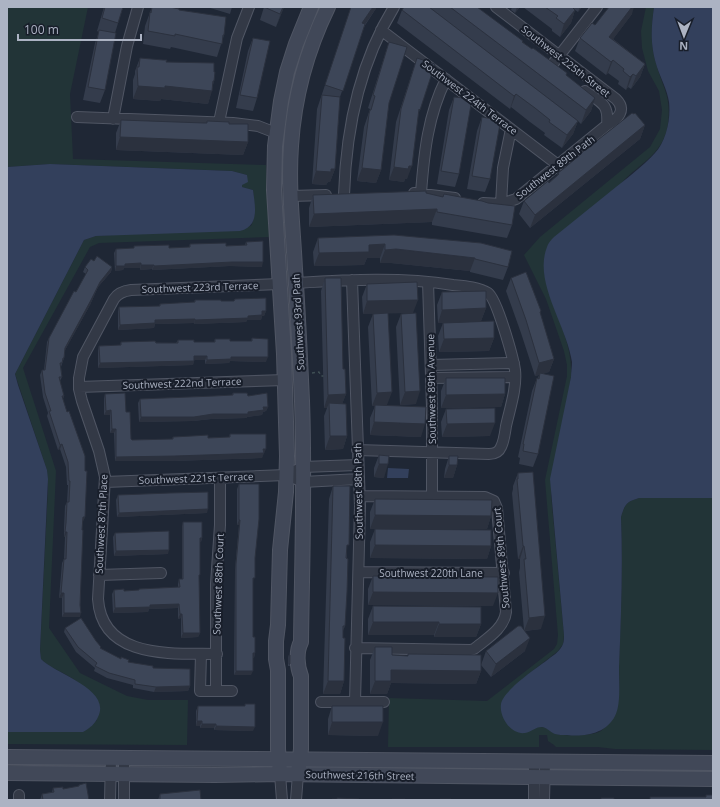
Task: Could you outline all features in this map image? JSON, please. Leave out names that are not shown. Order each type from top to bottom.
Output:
[{"type":"street","points":[[113,119],[127,46],[138,7]]},
{"type":"street","points":[[219,122],[237,38],[249,7]]},
{"type":"street","name":"Southwest 93rd Path","points":[[280,774],[278,748],[278,670],[282,660],[282,641],[278,626],[280,550],[286,475],[285,380],[274,190],[276,132],[287,72],[298,36],[311,7]]},
{"type":"street","name":"Southwest 93rd Path","points":[[298,774],[301,759],[301,676],[298,670],[298,647],[301,642],[303,467],[302,401],[291,196],[291,148],[296,103],[301,81],[312,46],[328,7]]},
{"type":"street","points":[[344,195],[346,150],[352,115],[363,75],[381,30],[394,7]]},
{"type":"street","name":"Southwest 225th Street","points":[[496,7],[618,102],[621,107],[620,112],[616,119],[607,125]]},
{"type":"street","points":[[552,65],[597,7]]},
{"type":"street","name":"Southwest 224th Terrace","points":[[381,30],[558,165]]},
{"type":"street","points":[[421,193],[424,150],[428,130],[438,95],[446,79]]},
{"type":"street","name":"Southwest 225th Street","points":[[578,86],[604,106],[608,114],[607,125]]},
{"type":"street","points":[[77,117],[219,122],[258,126],[276,132]]},
{"type":"street","name":"Southwest 89th Path","points":[[501,204],[512,201],[521,195],[607,125]]},
{"type":"street","points":[[405,192],[421,193],[491,204],[501,204],[503,168],[511,129]]},
{"type":"street","points":[[291,196],[357,194]]},
{"type":"street","points":[[296,283],[395,279],[463,286],[484,291],[490,295],[502,323],[514,363],[515,377],[503,441],[498,451],[489,454],[357,450]]},
{"type":"street","name":"Southwest 88th Path","points":[[352,280],[357,450],[360,496],[355,702]]},
{"type":"street","name":"Southwest 89th Avenue","points":[[428,282],[431,365],[432,496]]},
{"type":"street","name":"Southwest 223rd Terrace","points":[[120,293],[130,290],[280,284]]},
{"type":"street","name":"Southwest 87th Place","points":[[120,293],[115,297],[84,357],[80,371],[79,387],[103,466],[105,482],[99,575],[98,605],[100,616],[115,636],[137,648],[159,653],[201,654]]},
{"type":"street","points":[[431,365],[514,363]]},
{"type":"street","points":[[431,378],[515,377]]},
{"type":"street","name":"Southwest 222nd Terrace","points":[[79,387],[285,380]]},
{"type":"street","name":"Southwest 221st Terrace","points":[[105,482],[286,475],[303,467],[358,465]]},
{"type":"street","name":"Southwest 221st Terrace","points":[[286,475],[303,482],[359,479]]},
{"type":"street","name":"Southwest 88th Court","points":[[216,691],[216,573],[220,525],[220,478]]},
{"type":"street","points":[[360,496],[432,496]]},
{"type":"street","name":"Southwest 89th Court","points":[[356,648],[471,650],[495,632],[504,619],[506,609],[504,573],[497,508],[495,502],[485,497],[432,496]]},
{"type":"street","name":"Southwest 220th Lane","points":[[359,572],[504,573]]},
{"type":"street","points":[[99,575],[160,573]]},
{"type":"street","points":[[216,654],[201,654],[200,691],[232,691]]},
{"type":"street","points":[[321,702],[384,702]]},
{"type":"street","name":"Southwest 216th Street","points":[[7,757],[713,763]]},
{"type":"street","points":[[110,800],[117,774],[118,758]]},
{"type":"street","points":[[534,800],[539,777],[540,761]]},
{"type":"street","name":"Southwest 216th Street","points":[[7,773],[298,774],[713,779]]},
{"type":"street","points":[[117,774],[124,800]]},
{"type":"street","points":[[280,774],[282,800]]},
{"type":"street","points":[[296,800],[298,774]]},
{"type":"street","points":[[539,777],[544,800]]},
{"type":"path","points":[[308,373],[319,372],[321,376],[328,376]]},
{"type":"shaded area","points":[[7,7],[88,7],[70,94],[73,159],[266,165],[269,237],[99,243],[90,247],[23,368],[56,471],[49,628],[80,673],[127,696],[148,700],[188,700],[187,745],[7,744],[7,732],[77,732],[83,731],[93,725],[97,720],[84,693],[76,681],[41,659],[40,650],[48,488],[47,470],[15,374],[84,240],[96,236],[251,226],[255,213],[253,190],[242,187],[247,175],[232,171],[50,164],[7,167]]},
{"type":"shaded area","points":[[646,7],[654,7],[652,44],[655,59],[668,100],[669,114],[666,133],[658,149],[622,183],[551,298],[568,347],[571,367],[571,377],[551,495],[564,635],[563,644],[558,651],[526,676],[517,732],[524,732],[540,727],[546,728],[556,734],[586,735],[601,731],[611,721],[617,709],[619,696],[622,572],[621,517],[624,509],[629,502],[639,498],[713,498],[713,750],[556,747],[548,741],[547,735],[539,735],[539,747],[388,747],[389,698],[487,701],[554,649],[557,644],[558,635],[545,480],[567,376],[567,365],[564,351],[546,299],[524,255],[540,237],[650,147],[660,129],[662,110],[659,91],[648,71],[642,48],[641,31]]},
{"type":"water","points":[[654,7],[713,7],[713,498],[639,498],[629,502],[624,509],[621,517],[622,574],[619,700],[617,711],[611,722],[606,727],[587,735],[558,735],[542,727],[525,733],[520,733],[511,728],[504,719],[501,709],[503,699],[507,693],[520,681],[558,652],[562,647],[564,638],[550,479],[571,377],[572,362],[569,348],[547,289],[544,275],[544,261],[547,246],[554,237],[639,168],[655,153],[665,136],[669,115],[669,102],[653,51],[652,30]]},
{"type":"water","points":[[50,164],[232,171],[247,175],[248,182],[242,185],[242,187],[253,190],[255,215],[251,225],[240,231],[96,236],[84,240],[15,374],[47,470],[48,479],[40,650],[41,659],[48,665],[90,690],[97,698],[100,707],[98,717],[95,722],[83,732],[7,732],[7,167]]},
{"type":"water","points":[[388,468],[409,469],[408,478],[387,478]]},
{"type":"building","points":[[105,7],[123,7],[118,23],[102,18]]},
{"type":"building","points":[[152,7],[170,7],[179,10],[226,17],[222,44],[175,34],[175,36],[148,31]]},
{"type":"building","points":[[264,7],[283,7],[280,14]]},
{"type":"building","points":[[351,7],[373,7],[362,23],[365,24],[343,91],[325,85]]},
{"type":"building","points":[[404,7],[429,7],[578,121],[567,135],[549,122],[550,120],[535,108],[516,94],[514,96],[402,10]]},
{"type":"building","points":[[450,7],[477,7],[523,41],[522,42],[532,49],[533,48],[567,73],[566,75],[595,98],[586,110]]},
{"type":"building","points":[[545,7],[572,7],[575,10],[564,24],[556,18],[558,16]]},
{"type":"building","points":[[609,7],[632,7],[609,37],[645,64],[636,76],[633,74],[630,77],[623,71],[624,69],[613,60],[611,62],[580,38],[592,23],[595,25]]},
{"type":"building","points":[[99,30],[116,33],[105,90],[88,87]]},
{"type":"building","points":[[253,38],[270,41],[257,98],[240,95]]},
{"type":"building","points":[[389,42],[407,47],[389,103],[381,170],[362,168],[369,114],[375,96],[373,95]]},
{"type":"building","points":[[140,58],[167,60],[166,62],[214,63],[215,72],[212,91],[165,86],[165,88],[138,86],[137,67],[139,67]]},
{"type":"building","points":[[417,58],[435,64],[420,110],[419,109],[412,166],[409,166],[408,169],[394,167],[401,109]]},
{"type":"building","points":[[322,95],[340,97],[335,169],[331,169],[331,172],[316,171]]},
{"type":"building","points":[[454,97],[472,99],[459,174],[441,171]]},
{"type":"building","points":[[632,113],[635,113],[645,125],[535,215],[524,201],[548,181],[549,183],[580,154]]},
{"type":"building","points":[[482,117],[498,120],[498,124],[500,124],[490,179],[472,176]]},
{"type":"building","points":[[121,120],[204,123],[207,123],[207,121],[229,122],[229,124],[248,124],[248,142],[120,137]]},
{"type":"building","points":[[426,191],[426,193],[443,197],[444,194],[488,203],[515,206],[512,225],[437,212],[437,209],[314,214],[313,195]]},
{"type":"building","points":[[394,235],[481,243],[512,251],[508,267],[475,258],[396,249],[385,250],[385,244],[369,245],[369,252],[319,253],[318,238]]},
{"type":"building","points":[[263,241],[263,262],[154,266],[141,265],[141,263],[116,266],[116,249],[134,248],[134,246],[169,245],[169,248],[190,247],[190,244],[226,243],[226,246],[247,245],[246,242]]},
{"type":"building","points":[[97,256],[112,267],[100,282],[65,348],[64,358],[62,363],[60,363],[62,377],[59,377],[64,396],[62,396],[85,456],[85,471],[87,471],[85,517],[83,517],[82,530],[81,613],[64,613],[64,593],[61,593],[64,559],[66,559],[67,532],[65,532],[70,481],[68,462],[62,444],[60,445],[49,411],[51,411],[45,393],[42,370],[45,370],[49,338],[74,291],[76,292],[88,270],[85,267],[91,259],[94,261]]},
{"type":"building","points":[[526,272],[541,311],[540,312],[554,359],[539,363],[511,278]]},
{"type":"building","points":[[325,278],[341,278],[343,369],[345,369],[346,394],[328,395]]},
{"type":"building","points":[[417,282],[418,300],[367,301],[367,284]]},
{"type":"building","points":[[486,291],[486,308],[442,310],[442,292]]},
{"type":"building","points":[[266,298],[266,311],[262,311],[262,315],[248,316],[248,318],[155,320],[155,323],[120,325],[119,307],[160,306],[160,304],[195,302],[195,300],[234,301],[235,299]]},
{"type":"building","points":[[388,313],[392,392],[377,393],[373,314]]},
{"type":"building","points":[[416,313],[420,391],[405,392],[401,314]]},
{"type":"building","points":[[494,321],[494,338],[444,339],[443,323]]},
{"type":"building","points":[[252,338],[268,339],[268,357],[231,357],[231,359],[207,360],[207,356],[194,356],[194,361],[100,363],[99,346],[121,345],[121,342],[155,341],[156,343],[178,343],[178,340],[194,340],[194,342],[215,342],[215,339],[252,341]]},
{"type":"building","points":[[540,373],[554,376],[538,454],[523,451],[523,444],[537,378],[539,379]]},
{"type":"building","points":[[446,378],[505,378],[505,394],[446,395]]},
{"type":"building","points":[[125,393],[126,412],[130,412],[132,440],[173,439],[173,437],[208,435],[208,438],[230,437],[230,434],[266,434],[266,449],[263,449],[264,453],[116,457],[116,429],[112,429],[111,410],[106,411],[105,394]]},
{"type":"building","points":[[233,393],[247,393],[248,396],[267,393],[268,407],[263,407],[264,410],[248,412],[248,414],[213,414],[194,417],[141,417],[140,399],[233,395]]},
{"type":"building","points":[[329,403],[346,404],[347,436],[330,436]]},
{"type":"building","points":[[375,405],[426,407],[425,424],[374,422]]},
{"type":"building","points":[[495,408],[495,423],[447,424],[446,409]]},
{"type":"building","points":[[379,455],[389,456],[388,464],[379,464]]},
{"type":"building","points":[[449,456],[458,456],[457,465],[449,465]]},
{"type":"building","points":[[533,472],[545,616],[529,618],[524,559],[526,559],[523,546],[517,479],[518,473]]},
{"type":"building","points":[[239,484],[259,484],[259,519],[255,558],[255,578],[253,578],[253,637],[255,637],[255,653],[253,653],[253,671],[236,671],[236,564],[240,520]]},
{"type":"building","points":[[333,486],[350,486],[349,545],[347,545],[346,558],[348,559],[347,592],[345,626],[343,626],[343,638],[345,638],[344,681],[328,681]]},
{"type":"building","points":[[208,492],[208,509],[119,513],[118,495]]},
{"type":"building","points":[[375,499],[492,500],[491,516],[375,515]]},
{"type":"building","points":[[183,522],[202,522],[199,575],[200,633],[183,633],[182,614],[180,614],[179,604],[115,608],[114,590],[124,589],[124,591],[180,587],[179,579],[183,579]]},
{"type":"building","points":[[375,529],[491,530],[491,546],[375,545]]},
{"type":"building","points":[[169,531],[169,550],[116,551],[115,533]]},
{"type":"building","points":[[373,576],[498,577],[498,593],[373,592]]},
{"type":"building","points":[[373,606],[481,607],[481,624],[439,624],[439,622],[373,622]]},
{"type":"building","points":[[81,618],[101,647],[100,648],[121,659],[121,657],[129,660],[128,662],[153,666],[153,668],[190,669],[190,686],[156,687],[135,684],[135,680],[109,673],[95,666],[97,663],[78,647],[65,628]]},
{"type":"building","points":[[518,626],[521,626],[530,638],[496,664],[486,651]]},
{"type":"building","points":[[375,647],[392,647],[392,655],[481,655],[481,671],[391,670],[391,681],[375,681]]},
{"type":"building","points":[[245,704],[255,704],[255,727],[216,726],[216,724],[202,724],[202,721],[197,721],[198,706],[245,706]]},
{"type":"building","points":[[332,706],[383,706],[383,722],[332,722]]},
{"type":"building","points":[[86,783],[89,800],[43,800],[42,794],[54,792],[53,788],[63,787],[63,789]]},
{"type":"building","points":[[200,790],[201,800],[160,800],[160,794]]},
{"type":"building","points":[[706,795],[713,795],[713,800],[650,800],[650,797],[706,797]]},
{"type":"building","points":[[337,798],[359,799],[359,800],[332,800]]},
{"type":"building","points":[[601,798],[614,798],[614,800],[601,800]]},
{"type":"building","points":[[405,799],[405,800],[392,800]]},
{"type":"building","points":[[451,799],[451,800],[440,800]]}]
